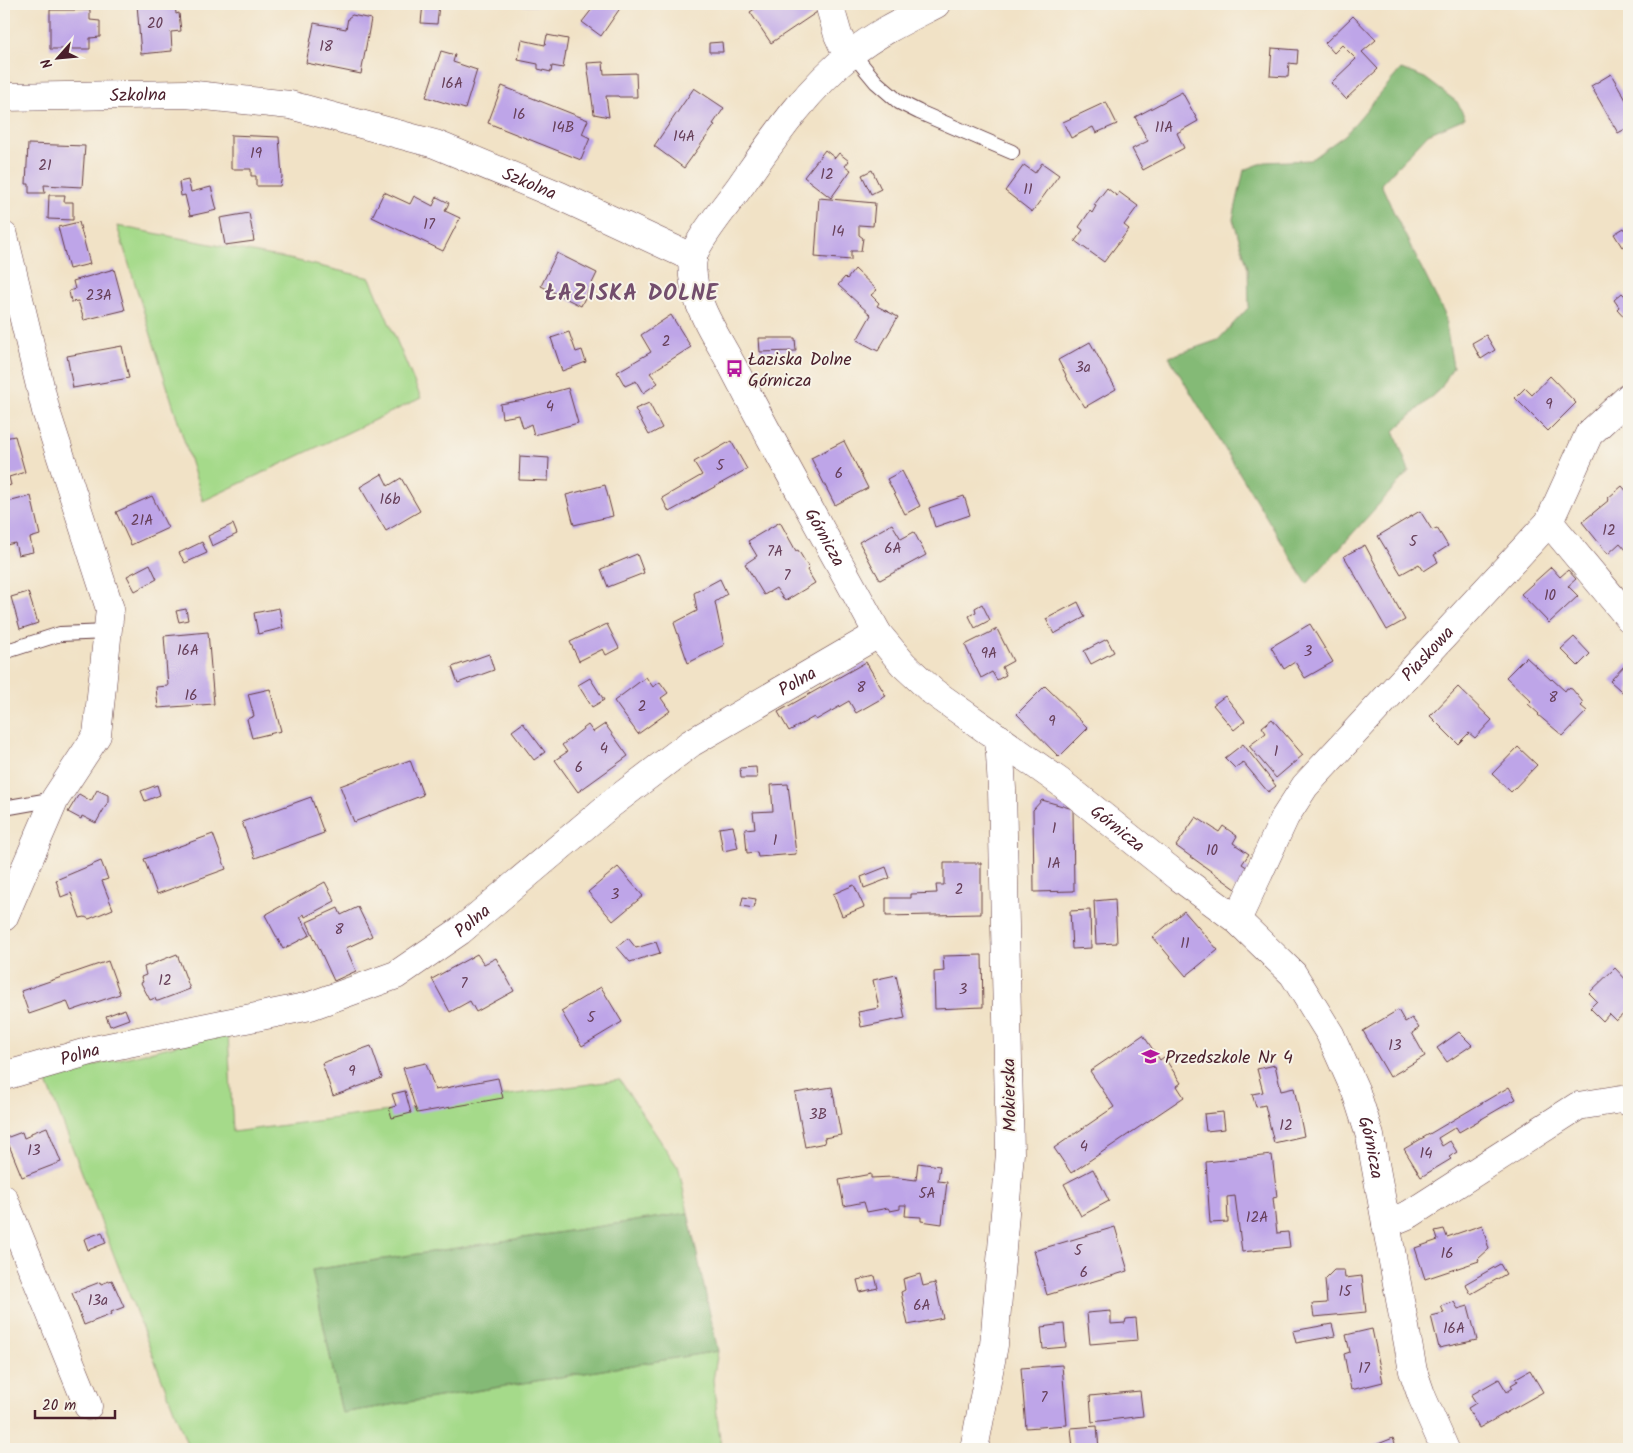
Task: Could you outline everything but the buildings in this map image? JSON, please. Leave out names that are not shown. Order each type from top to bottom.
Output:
[{"type":"street","points":[[829,4],[838,35],[850,55]]},
{"type":"street","points":[[693,258],[713,223],[802,102],[822,79],[850,55],[882,33],[936,4]]},
{"type":"street","name":"Szkolna","points":[[4,96],[186,94],[290,105],[434,144],[560,196],[693,258]]},
{"type":"street","points":[[4,236],[46,411],[110,609],[97,735],[55,799],[4,917]]},
{"type":"street","name":"Górnicza","points":[[693,258],[692,275],[704,312],[759,417],[878,634],[903,664],[932,691],[1060,782],[1179,877],[1237,920],[1293,974],[1330,1034],[1356,1092],[1370,1136],[1413,1371],[1422,1397],[1445,1449]]},
{"type":"street","name":"Piaskowa","points":[[1237,920],[1285,817],[1305,786],[1549,522],[1589,434],[1629,397]]},
{"type":"street","points":[[1549,522],[1629,618]]},
{"type":"street","name":"Polna","points":[[4,1076],[94,1050],[310,1006],[396,976],[460,931],[611,804],[691,743],[878,634]]},
{"type":"street","name":"Mokierska","points":[[974,1449],[994,1345],[1010,1153],[1002,789],[999,738]]},
{"type":"street","points":[[1386,1224],[1410,1214],[1578,1106],[1621,1099],[1629,1102]]},
{"type":"street","points":[[4,1199],[88,1406]]},
{"type":"lane","points":[[850,55],[899,102],[1012,152]]},
{"type":"lane","points":[[4,652],[60,634],[108,632]]},
{"type":"lane","points":[[4,808],[55,799]]},
{"type":"green space","points":[[1401,69],[1425,78],[1457,102],[1465,118],[1428,134],[1381,184],[1444,313],[1453,367],[1441,388],[1394,431],[1409,471],[1307,584],[1169,357],[1218,340],[1249,307],[1248,268],[1233,219],[1244,170],[1265,162],[1310,160],[1345,135]]},
{"type":"green space","points":[[117,226],[294,260],[370,278],[421,398],[203,501]]},
{"type":"green space","points":[[228,1033],[233,1132],[620,1080],[679,1169],[688,1213],[312,1270],[342,1413],[718,1351],[713,1380],[721,1449],[189,1449],[45,1077]]},
{"type":"green space","points":[[688,1213],[718,1351],[342,1413],[312,1270]]},
{"type":"place","name":"Łaziska Dolne Górnicza","points":[[734,369]]},
{"type":"place","name":"Przedszkole Nr 4","points":[[1151,1057]]},
{"type":"district","name":"ŁAZISKA DOLNE","points":[[632,292]]}]
